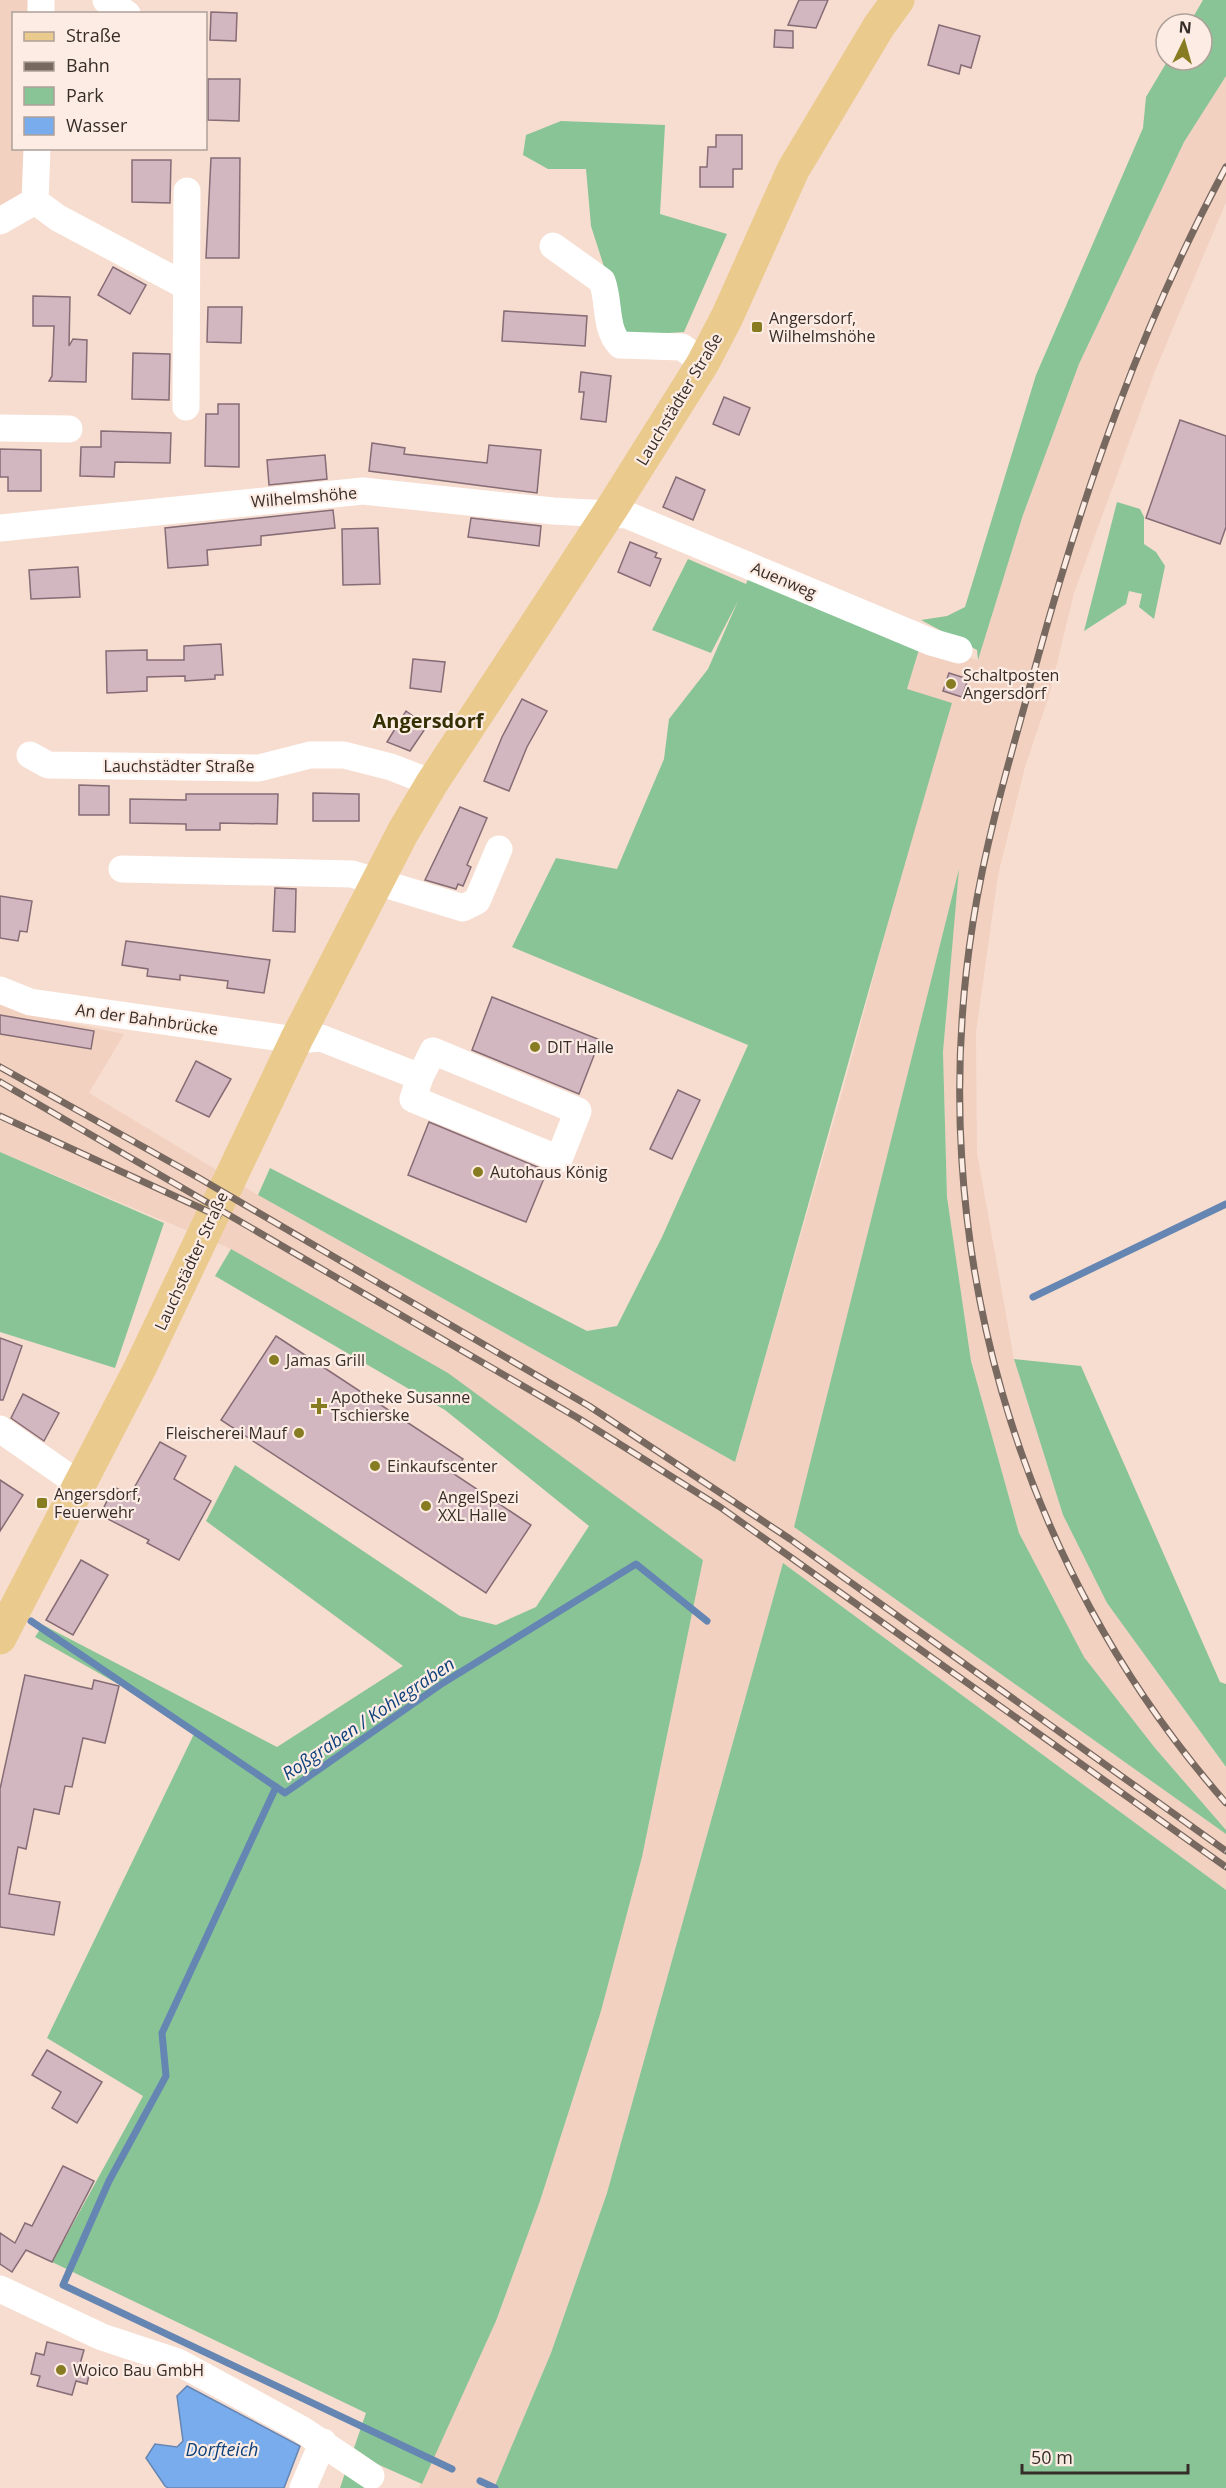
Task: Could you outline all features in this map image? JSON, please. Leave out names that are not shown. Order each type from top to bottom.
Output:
[{"type":"main road","name":"Lauchstädter Straße","points":[[0,1638],[195,1257],[296,1040],[377,882],[432,783],[703,363],[727,317],[793,170],[879,26],[898,0]]},
{"type":"street","points":[[106,0],[124,12]]},
{"type":"street","points":[[35,201],[37,150]]},
{"type":"street","points":[[186,407],[187,191]]},
{"type":"street","points":[[0,221],[35,201]]},
{"type":"street","points":[[35,201],[58,218],[186,286]]},
{"type":"street","points":[[553,246],[602,281],[610,327],[613,337],[620,345],[682,347],[703,363]]},
{"type":"street","points":[[0,428],[69,429]]},
{"type":"street","name":"Wilhelmshöhe","points":[[0,528],[363,491],[607,514]]},
{"type":"street","name":"Auenweg","points":[[607,514],[627,515],[931,642],[959,650]]},
{"type":"street","name":"Lauchstädter Straße","points":[[30,755],[48,765],[259,768],[279,760],[310,755],[344,755],[391,767],[432,783]]},
{"type":"street","points":[[122,869],[352,874],[463,908],[477,901],[499,849]]},
{"type":"street","name":"An der Bahnbrücke","points":[[0,990],[30,1002],[296,1040],[321,1038],[420,1077]]},
{"type":"street","points":[[433,1051],[578,1111],[559,1159],[413,1099],[420,1077],[433,1051]]},
{"type":"street","points":[[0,1429],[80,1485]]},
{"type":"street","points":[[0,2289],[102,2337],[178,2362],[323,2442],[371,2476]]},
{"type":"street","points":[[303,2488],[323,2442]]},
{"type":"shaded area","points":[[0,0],[39,0],[39,12],[12,12],[12,150],[36,150],[35,201],[0,221]]},
{"type":"shaded area","points":[[1226,76],[1226,202],[1155,371],[1074,593],[1049,696],[1025,767],[998,875],[976,1032],[977,1153],[1014,1359],[1063,1515],[1107,1603],[1226,1767],[1226,1830],[1155,1748],[1084,1657],[1019,1533],[971,1361],[947,1197],[943,1052],[958,876],[794,1527],[1226,1834],[1226,1890],[783,1563],[607,2193],[551,2353],[494,2488],[419,2488],[496,2321],[540,2201],[601,2011],[642,1857],[703,1560],[231,1249],[0,1152],[0,1003],[33,1015],[124,1034],[89,1093],[258,1195],[735,1462],[845,1082],[901,875],[907,689],[921,643],[978,660],[1023,515],[1079,364],[1184,142]]},
{"type":"green space","points":[[1203,0],[1226,0],[1226,76],[1184,142],[1079,364],[1023,515],[978,660],[977,650],[921,620],[947,616],[965,607],[1036,375],[1143,128],[1146,97],[1161,72],[1214,72],[1214,12],[1196,12]]},
{"type":"green space","points":[[561,121],[665,125],[660,214],[727,234],[684,332],[621,336],[608,279],[591,226],[586,169],[548,169],[523,155],[526,135]]},
{"type":"green space","points":[[1117,502],[1140,509],[1144,517],[1144,544],[1156,552],[1165,566],[1154,619],[1139,607],[1142,594],[1129,591],[1126,604],[1084,631]]},
{"type":"green space","points":[[688,559],[746,584],[751,572],[921,643],[907,689],[952,703],[735,1462],[258,1195],[270,1168],[587,1331],[617,1326],[662,1237],[748,1045],[512,947],[556,858],[617,869],[664,759],[669,719],[708,669],[738,601],[711,653],[652,630]]},
{"type":"green space","points":[[959,869],[943,1052],[947,1197],[971,1361],[1019,1533],[1084,1657],[1155,1748],[1226,1830],[1226,1834],[794,1527]]},
{"type":"green space","points":[[0,1152],[164,1223],[115,1368],[0,1332]]},
{"type":"green space","points":[[231,1249],[448,1373],[703,1560],[642,1857],[601,2011],[540,2201],[496,2321],[422,2484],[377,2464],[354,2448],[366,2413],[52,2262],[143,2096],[47,2038],[194,1734],[118,1684],[35,1637],[43,1625],[277,1747],[403,1666],[206,1521],[235,1465],[460,1616],[496,1625],[536,1607],[589,1526],[445,1410],[215,1276]]},
{"type":"green space","points":[[1014,1359],[1081,1366],[1220,1682],[1226,1684],[1226,1767],[1107,1603],[1063,1515]]},
{"type":"green space","points":[[783,1563],[1226,1890],[1226,2488],[494,2488],[551,2353],[607,2193]]},
{"type":"green space","points":[[346,2470],[371,2488],[340,2488]]},
{"type":"water","name":"Dorfteich","points":[[187,2386],[300,2446],[284,2488],[168,2488],[165,2486],[146,2458],[155,2444],[177,2447],[183,2441],[177,2396]]},
{"type":"building","points":[[799,0],[828,0],[816,28],[788,25]]},
{"type":"building","points":[[211,12],[237,13],[236,41],[210,40]]},
{"type":"building","points":[[939,25],[980,36],[971,68],[961,65],[959,74],[928,65]]},
{"type":"building","points":[[775,30],[793,31],[793,48],[774,47]]},
{"type":"building","points":[[208,79],[240,79],[239,121],[208,120]]},
{"type":"building","points":[[716,135],[742,135],[742,169],[733,169],[733,187],[700,187],[700,167],[707,167],[708,147],[716,147]]},
{"type":"building","points":[[211,158],[240,158],[239,258],[206,258]]},
{"type":"building","points":[[132,160],[171,160],[170,203],[132,202]]},
{"type":"building","points":[[113,267],[146,285],[130,314],[98,295]]},
{"type":"building","points":[[33,296],[70,297],[69,346],[73,339],[87,340],[86,382],[49,381],[52,376],[54,326],[33,326]]},
{"type":"building","points":[[208,307],[242,307],[241,343],[207,342]]},
{"type":"building","points":[[504,311],[587,316],[585,346],[502,341]]},
{"type":"building","points":[[133,353],[170,354],[169,400],[132,399]]},
{"type":"building","points":[[581,372],[611,376],[606,422],[581,419],[584,392],[579,392]]},
{"type":"building","points":[[724,397],[750,408],[739,435],[713,424]]},
{"type":"building","points":[[218,404],[239,404],[239,467],[205,466],[206,414],[218,414]]},
{"type":"building","points":[[1180,420],[1226,436],[1226,527],[1220,544],[1146,518]]},
{"type":"building","points":[[101,431],[171,433],[170,463],[115,462],[114,477],[80,476],[81,447],[101,447]]},
{"type":"building","points":[[372,443],[405,448],[404,454],[487,463],[489,445],[541,450],[537,493],[369,471]]},
{"type":"building","points":[[0,449],[41,450],[41,491],[8,491],[8,477],[0,477]]},
{"type":"building","points":[[325,455],[327,479],[269,485],[267,460]]},
{"type":"building","points":[[676,477],[705,490],[693,520],[663,507]]},
{"type":"building","points":[[333,510],[335,528],[261,536],[261,545],[207,550],[208,565],[168,568],[165,528]]},
{"type":"building","points":[[471,518],[541,526],[539,546],[468,537]]},
{"type":"building","points":[[378,528],[380,584],[343,585],[342,529]]},
{"type":"building","points":[[630,542],[657,553],[655,557],[661,559],[650,586],[618,572]]},
{"type":"building","points":[[78,567],[80,597],[31,599],[29,570]]},
{"type":"building","points":[[221,644],[223,675],[215,675],[215,679],[185,681],[185,676],[147,677],[147,691],[107,693],[106,651],[147,650],[147,660],[184,660],[184,646]]},
{"type":"building","points":[[413,659],[445,662],[441,692],[410,688]]},
{"type":"building","points":[[949,673],[968,679],[962,697],[943,691]]},
{"type":"building","points":[[522,699],[547,711],[527,747],[509,791],[484,781],[502,737]]},
{"type":"building","points":[[406,711],[427,726],[410,751],[387,742]]},
{"type":"building","points":[[79,785],[109,786],[109,815],[79,815]]},
{"type":"building","points":[[313,793],[359,794],[359,821],[313,821]]},
{"type":"building","points":[[186,794],[278,794],[277,824],[220,823],[220,830],[186,830],[186,824],[130,823],[130,799],[186,800]]},
{"type":"building","points":[[460,807],[487,818],[467,865],[471,867],[463,886],[458,884],[456,889],[425,880]]},
{"type":"building","points":[[275,888],[296,889],[295,932],[273,931]]},
{"type":"building","points":[[0,896],[32,901],[27,932],[20,931],[18,941],[0,938]]},
{"type":"building","points":[[126,941],[270,960],[264,993],[227,988],[228,981],[180,975],[180,980],[147,976],[148,969],[122,965]]},
{"type":"building","name":"DIT Halle","points":[[492,997],[600,1040],[579,1094],[472,1050]]},
{"type":"building","points":[[0,1015],[94,1031],[91,1049],[0,1034]]},
{"type":"building","points":[[196,1061],[231,1079],[209,1117],[176,1101]]},
{"type":"building","points":[[678,1090],[700,1100],[672,1159],[650,1149]]},
{"type":"building","name":"Autohaus König","points":[[429,1122],[547,1171],[526,1222],[408,1175]]},
{"type":"building","name":"Einkaufscenter","points":[[276,1336],[463,1459],[454,1474],[531,1525],[486,1593],[221,1420]]},
{"type":"building","points":[[0,1338],[22,1346],[3,1400],[0,1400]]},
{"type":"building","points":[[23,1394],[59,1413],[44,1441],[11,1418]]},
{"type":"building","points":[[160,1442],[186,1456],[174,1479],[211,1501],[179,1560],[147,1543],[149,1540],[100,1515],[114,1487],[130,1495]]},
{"type":"building","points":[[0,1480],[23,1495],[0,1531]]},
{"type":"building","points":[[81,1560],[108,1575],[73,1635],[46,1620]]},
{"type":"building","points":[[25,1675],[92,1689],[94,1680],[119,1686],[105,1743],[83,1738],[72,1787],[65,1786],[59,1814],[34,1809],[26,1849],[18,1847],[9,1894],[60,1902],[54,1935],[0,1927],[0,1789]]},
{"type":"building","points":[[47,2050],[102,2082],[77,2123],[52,2108],[61,2092],[32,2075]]},
{"type":"building","points":[[63,2166],[94,2181],[52,2262],[26,2250],[12,2272],[0,2264],[0,2233],[15,2243],[25,2223],[32,2226]]},
{"type":"building","name":"Woico Bau GmbH","points":[[47,2342],[84,2350],[80,2364],[91,2366],[87,2384],[76,2381],[72,2395],[37,2386],[40,2376],[31,2374],[36,2353],[44,2355]]},
{"type":"waterway","name":"Roßgraben / Kohlegraben","points":[[1033,1297],[1226,1204]]},
{"type":"waterway","name":"Roßgraben / Kohlegraben","points":[[31,1621],[285,1793],[443,1683],[636,1564],[707,1621]]},
{"type":"waterway","points":[[276,1787],[162,2033],[166,2076],[109,2181],[63,2285],[452,2469]]},
{"type":"waterway","points":[[480,2481],[495,2488]]},
{"type":"railway","points":[[1226,167],[1168,285],[1142,346],[1075,531],[993,822],[973,922],[961,1041],[962,1159],[975,1276],[1002,1391],[1040,1502],[1090,1609],[1152,1709],[1226,1803]]},
{"type":"railway","points":[[0,1067],[199,1178],[589,1406],[790,1539],[1226,1851]]},
{"type":"railway","points":[[0,1082],[578,1418],[720,1507],[1226,1867]]},
{"type":"railway","points":[[0,1116],[218,1216]]},
{"type":"place","name":"Angersdorf, Wilhelmshöhe","points":[[757,327]]},
{"type":"place","name":"Schaltposten Angersdorf","points":[[951,684]]},
{"type":"place","name":"DIT Halle","points":[[535,1047]]},
{"type":"place","name":"Autohaus König","points":[[478,1172]]},
{"type":"place","name":"Jamas Grill","points":[[274,1360]]},
{"type":"place","name":"Apotheke Susanne Tschierske","points":[[319,1406]]},
{"type":"place","name":"Fleischerei Mauf","points":[[299,1433]]},
{"type":"place","name":"Einkaufscenter","points":[[375,1466]]},
{"type":"place","name":"Angersdorf, Feuerwehr","points":[[42,1503]]},
{"type":"place","name":"AngelSpezi XXL Halle","points":[[426,1506]]},
{"type":"place","name":"Woico Bau GmbH","points":[[61,2370]]},
{"type":"district","name":"Angersdorf","points":[[428,720]]}]
